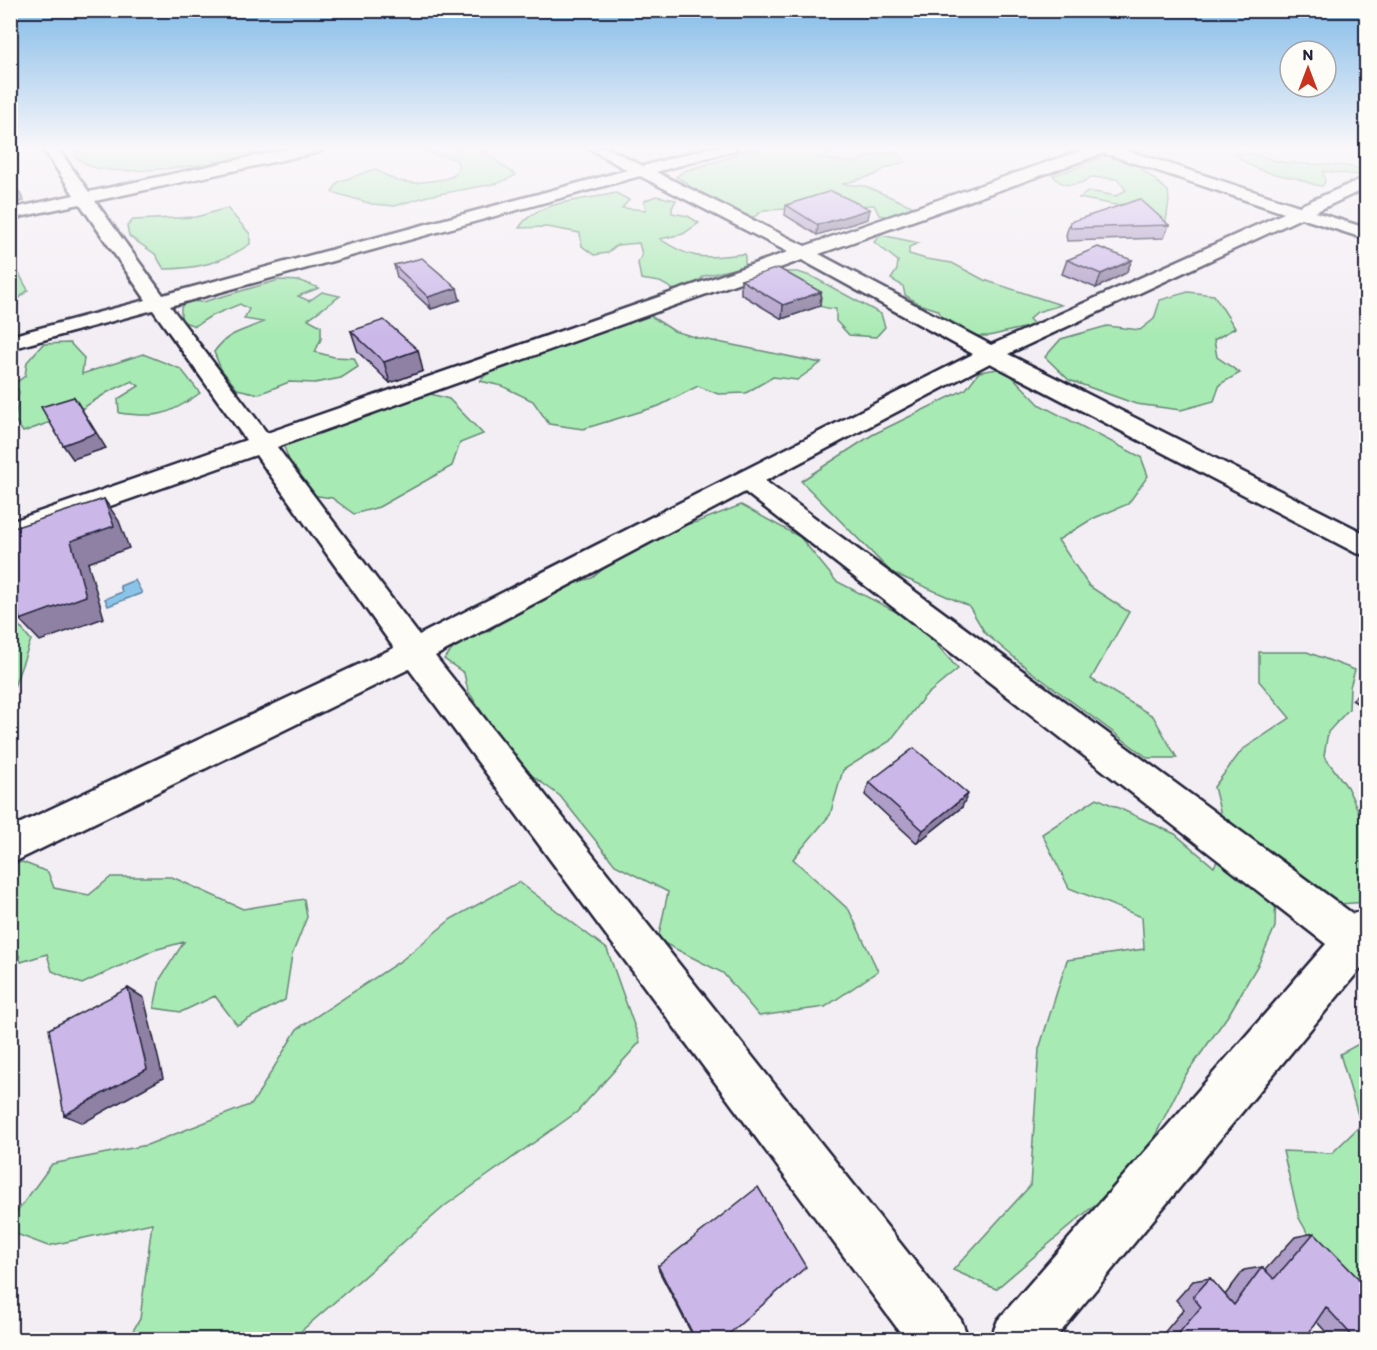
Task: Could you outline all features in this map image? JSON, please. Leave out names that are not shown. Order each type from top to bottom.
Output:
[{"type":"street","points":[[10,214],[29,210]]},
{"type":"street","points":[[93,210],[153,296],[414,652],[941,1340]]},
{"type":"street","points":[[10,343],[153,296],[473,210]]},
{"type":"street","points":[[718,210],[805,254],[990,354],[1366,546]]},
{"type":"street","points":[[10,532],[928,210]]},
{"type":"street","points":[[1292,210],[1366,234]]},
{"type":"street","points":[[10,847],[414,652],[990,354],[1307,210]]},
{"type":"street","points":[[10,325],[153,296]]},
{"type":"street","points":[[746,480],[1363,939],[1018,1340]]},
{"type":"green space","points":[[220,210],[229,210],[250,234],[250,244],[230,256],[210,263],[188,268],[164,269],[155,254],[129,236],[127,226],[133,220],[196,217]]},
{"type":"green space","points":[[672,210],[672,213],[688,216],[699,223],[683,234],[660,239],[683,252],[701,257],[745,254],[745,266],[704,276],[694,285],[676,291],[660,282],[641,279],[638,263],[642,254],[639,243],[617,245],[607,253],[594,255],[582,246],[580,233],[547,227],[519,228],[537,211]]},
{"type":"green space","points":[[730,210],[764,210],[754,217]]},
{"type":"green space","points":[[876,210],[907,210],[891,217],[879,215]]},
{"type":"green space","points":[[1141,210],[1168,210],[1166,221],[1152,220]]},
{"type":"green space","points":[[881,235],[919,243],[909,247],[909,254],[952,263],[984,280],[1061,305],[1037,312],[1029,319],[1035,325],[989,336],[971,336],[956,324],[942,317],[938,310],[919,304],[905,295],[903,286],[891,279],[897,270],[898,261],[874,242]]},
{"type":"green space","points":[[11,261],[28,290],[11,306]]},
{"type":"green space","points":[[775,272],[798,272],[813,277],[881,314],[885,327],[876,337],[849,335],[836,321],[836,309],[810,302]]},
{"type":"green space","points":[[279,280],[301,281],[319,288],[298,296],[309,301],[322,292],[340,296],[308,319],[321,326],[321,339],[315,352],[334,357],[354,358],[358,367],[341,378],[315,383],[289,382],[259,394],[237,389],[221,369],[214,352],[231,336],[263,322],[244,319],[249,309],[240,304],[211,316],[195,326],[181,321],[181,307],[186,301],[203,302]]},
{"type":"green space","points":[[1188,292],[1214,295],[1235,328],[1214,340],[1217,357],[1240,373],[1220,384],[1214,401],[1181,410],[1136,404],[1069,380],[1045,357],[1061,339],[1107,326],[1140,330],[1154,319],[1160,300]]},
{"type":"green space","points":[[649,315],[674,331],[698,338],[821,363],[797,380],[773,377],[746,393],[718,394],[698,386],[659,406],[583,429],[549,424],[533,401],[502,386],[480,381],[492,368],[616,319]]},
{"type":"green space","points":[[70,343],[84,358],[82,374],[143,354],[181,369],[200,393],[179,407],[162,414],[119,413],[118,399],[139,386],[132,381],[108,392],[75,413],[23,432],[15,420],[19,392],[14,384],[25,376],[27,362],[43,344]]},
{"type":"green space","points":[[1004,368],[1040,405],[1141,457],[1148,476],[1128,504],[1092,519],[1058,540],[1089,586],[1129,612],[1091,679],[1153,716],[1177,758],[1148,758],[1029,670],[985,633],[969,606],[891,572],[801,481],[872,435],[966,389],[979,372]]},
{"type":"green space","points":[[427,393],[449,399],[483,434],[460,443],[452,466],[379,507],[354,514],[332,498],[297,493],[283,445],[298,435],[326,431],[371,406]]},
{"type":"green space","points":[[741,505],[800,537],[836,581],[918,623],[958,669],[924,697],[890,741],[843,770],[830,815],[793,859],[849,910],[878,971],[825,1007],[759,1016],[723,973],[658,940],[668,892],[615,865],[560,796],[515,763],[468,691],[464,673],[444,659],[458,643],[489,631],[509,616],[566,585],[592,578],[615,559],[674,527],[697,522]]},
{"type":"green space","points":[[11,616],[31,640],[10,695]]},
{"type":"green space","points":[[1259,652],[1307,652],[1355,670],[1350,687],[1349,709],[1328,732],[1324,756],[1347,787],[1366,827],[1363,862],[1366,902],[1312,906],[1276,881],[1275,927],[1259,963],[1229,1014],[1185,1076],[1150,1146],[1098,1202],[996,1289],[953,1270],[1030,1186],[1039,1049],[1067,960],[1144,949],[1142,917],[1069,888],[1042,834],[1097,798],[1175,834],[1214,867],[1227,839],[1214,787],[1242,750],[1290,718],[1259,681]]},
{"type":"green space","points":[[22,862],[48,872],[54,888],[89,895],[111,877],[172,877],[243,909],[304,899],[307,917],[292,955],[285,1000],[237,1025],[215,996],[181,1012],[154,1008],[160,979],[184,942],[154,950],[82,984],[52,971],[47,954],[21,962],[11,931],[10,865]]},
{"type":"green space","points":[[519,882],[607,949],[640,1042],[577,1112],[446,1205],[292,1339],[128,1339],[140,1319],[152,1223],[48,1246],[11,1232],[11,1220],[52,1164],[147,1145],[252,1104],[297,1029],[402,960],[451,919]]},
{"type":"green space","points":[[1366,1040],[1366,1297],[1342,1294],[1299,1218],[1283,1151],[1332,1153],[1361,1125],[1340,1054]]},
{"type":"water","points":[[135,580],[142,593],[108,606],[105,599],[122,592],[120,586]]},
{"type":"building","points":[[794,210],[867,210],[818,225]]},
{"type":"building","points":[[1107,210],[1152,210],[1169,225],[1071,228],[1070,222]]},
{"type":"building","points":[[1098,247],[1132,260],[1101,274],[1067,260]]},
{"type":"building","points":[[422,258],[457,288],[428,297],[394,265]]},
{"type":"building","points":[[778,268],[821,292],[783,305],[741,280]]},
{"type":"building","points":[[384,320],[418,350],[384,362],[351,331]]},
{"type":"building","points":[[74,397],[96,433],[63,445],[41,407]]},
{"type":"building","points":[[104,499],[114,526],[71,541],[86,596],[20,620],[10,573],[10,529]]},
{"type":"building","points":[[914,748],[968,794],[923,830],[869,782]]},
{"type":"building","points":[[128,988],[147,1069],[64,1115],[49,1029]]},
{"type":"building","points":[[758,1187],[806,1267],[722,1340],[696,1340],[658,1266]]},
{"type":"building","points":[[1314,1233],[1366,1286],[1366,1340],[1356,1340],[1326,1307],[1304,1340],[1173,1340],[1201,1307],[1193,1297],[1210,1278],[1234,1305],[1262,1267],[1274,1279]]}]
